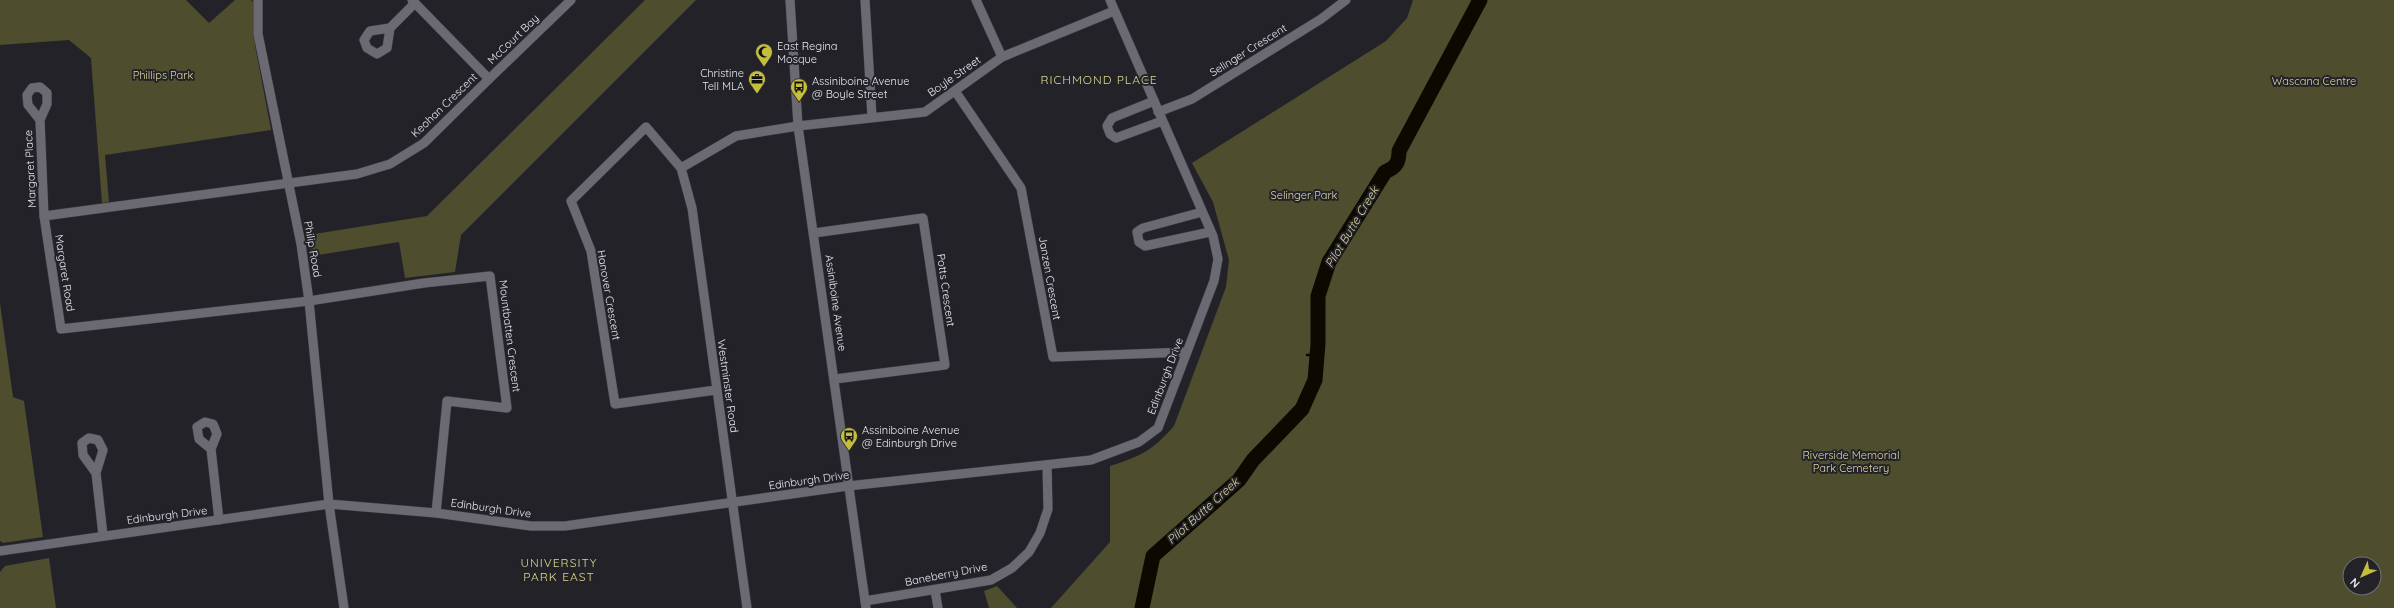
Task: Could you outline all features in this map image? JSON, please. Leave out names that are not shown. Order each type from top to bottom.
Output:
[{"type":"street","name":"Philip Road","points":[[258,0],[258,34],[288,184],[309,301],[329,504]]},
{"type":"street","name":"McCourt Bay","points":[[489,78],[570,0]]},
{"type":"street","name":"Assiniboine Avenue","points":[[790,0],[798,126],[866,605]]},
{"type":"street","points":[[865,0],[872,117]]},
{"type":"street","points":[[976,0],[1002,57]]},
{"type":"street","name":"Edinburgh Drive","points":[[0,551],[102,535],[329,504],[436,513],[532,526],[565,526],[848,486],[1091,460],[1139,442],[1158,428],[1214,281],[1218,259],[1202,212],[1110,0]]},
{"type":"street","name":"Selinger Crescent","points":[[1158,112],[1192,99],[1321,20],[1346,0]]},
{"type":"street","name":"Keohan Crescent","points":[[288,184],[357,174],[390,164],[424,143],[489,78],[414,1]]},
{"type":"street","points":[[390,28],[414,1]]},
{"type":"street","name":"Boyle Street","points":[[681,168],[736,136],[798,126],[925,112],[1002,57],[1114,10]]},
{"type":"street","name":"Janzen Crescent","points":[[955,90],[1021,188],[1053,357],[1187,352]]},
{"type":"street","points":[[1154,101],[1112,118],[1107,126],[1110,134],[1116,138],[1162,121]]},
{"type":"street","name":"Margaret Place","points":[[40,120],[44,216]]},
{"type":"street","name":"Hanover Crescent","points":[[681,168],[646,127],[571,201],[590,251],[615,404],[716,390]]},
{"type":"street","name":"Westminster Road","points":[[681,168],[692,208],[747,608]]},
{"type":"street","points":[[44,216],[288,184]]},
{"type":"street","points":[[1202,212],[1143,228],[1137,232],[1139,242],[1145,246],[1210,232]]},
{"type":"street","name":"Margaret Road","points":[[44,216],[61,329],[309,301]]},
{"type":"street","name":"Potts Crescent","points":[[814,233],[923,218],[944,357],[945,365],[835,380]]},
{"type":"street","name":"Mountbatten Crescent","points":[[309,301],[424,283],[490,276],[507,408],[447,401],[436,513]]},
{"type":"street","points":[[211,449],[219,520]]},
{"type":"street","name":"Baneberry Drive","points":[[866,605],[991,580],[1012,568],[1029,552],[1040,533],[1048,509],[1046,465]]},
{"type":"street","points":[[96,473],[102,535]]},
{"type":"street","points":[[329,504],[344,608]]},
{"type":"street","points":[[935,590],[938,608]]},
{"type":"green space","name":"Phillips Park","points":[[0,0],[186,0],[209,23],[235,0],[251,0],[254,3],[255,45],[271,130],[105,155],[109,202],[102,203],[91,58],[69,40],[0,45]]},
{"type":"green space","points":[[645,0],[696,0],[461,235],[455,272],[405,278],[399,242],[312,256],[308,235],[427,216]]},
{"type":"green space","points":[[1413,0],[2394,0],[2394,608],[1051,608],[1110,542],[1110,466],[1145,452],[1174,426],[1226,287],[1229,260],[1213,202],[1192,163],[1386,41],[1407,18]]},
{"type":"green space","points":[[0,303],[13,397],[24,401],[43,537],[3,543],[0,541]]},
{"type":"green space","points":[[49,558],[56,608],[0,608],[0,572],[5,566]]},
{"type":"green space","points":[[997,586],[1017,608],[989,608],[984,591]]},
{"type":"waterway","name":"Pilot Butte Creek","points":[[1142,608],[1153,556],[1239,480],[1253,460],[1302,409],[1315,380],[1318,344],[1318,296],[1329,262],[1385,172],[1396,164],[1399,151],[1480,0]]},
{"type":"waterway","points":[[1307,355],[1311,355],[1316,350]]},
{"type":"place","name":"East Regina Mosque","points":[[764,67]]},
{"type":"place","name":"Christine Tell MLA","points":[[757,94]]},
{"type":"place","name":"Assiniboine Avenue @ Boyle Street","points":[[799,102]]},
{"type":"place","name":"Assiniboine Avenue @ Edinburgh Drive","points":[[849,451]]},
{"type":"district","name":"RICHMOND PLACE","points":[[1099,80]]},
{"type":"district","name":"UNIVERSITY PARK EAST","points":[[559,570]]},
{"type":"park label","name":"Wascana Centre","points":[[2314,81]]},
{"type":"park label","name":"Selinger Park","points":[[1304,195]]},
{"type":"park label","name":"Riverside Memorial Park Cemetery","points":[[1851,461]]}]
